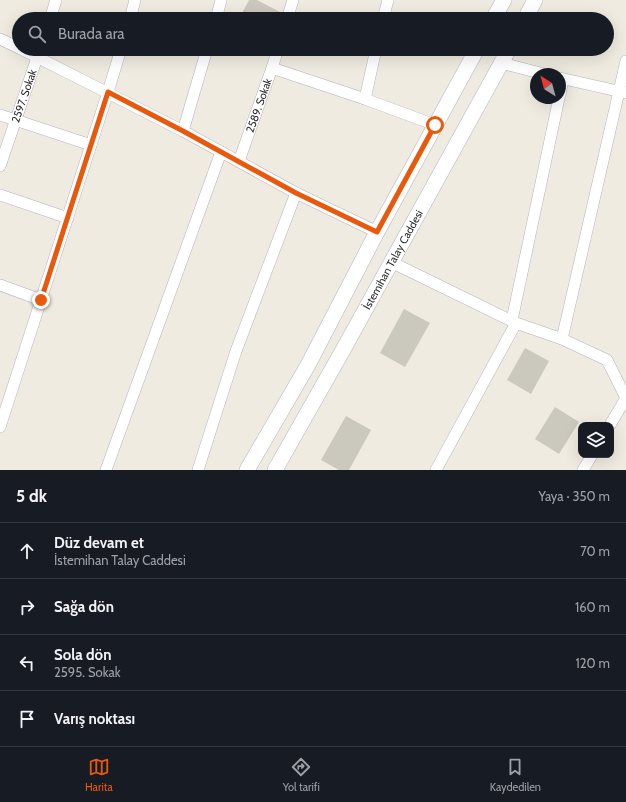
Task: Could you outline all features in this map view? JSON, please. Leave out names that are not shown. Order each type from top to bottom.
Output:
[{"type":"street","points":[[52,12],[56,0]]},
{"type":"street","points":[[132,12],[135,0]]},
{"type":"street","points":[[218,12],[221,0]]},
{"type":"street","points":[[289,12],[293,0]]},
{"type":"street","points":[[385,12],[388,0]]},
{"type":"street","points":[[497,12],[504,0]]},
{"type":"street","points":[[529,12],[535,0]]},
{"type":"street","points":[[0,39],[12,45]]},
{"type":"street","name":"2597. Sokak","points":[[0,166],[37,56]]},
{"type":"street","points":[[43,56],[296,193],[377,232]]},
{"type":"street","points":[[0,427],[119,56]]},
{"type":"street","points":[[183,131],[205,56]]},
{"type":"street","name":"2589. Sokak","points":[[238,161],[276,56]]},
{"type":"street","points":[[365,99],[374,56]]},
{"type":"street","points":[[247,470],[308,365],[377,232],[473,56]]},
{"type":"street","name":"İstemihan Talay Caddesi","points":[[275,470],[505,56]]},
{"type":"street","points":[[562,339],[622,92],[626,61]]},
{"type":"street","points":[[501,64],[530,71]]},
{"type":"street","points":[[272,68],[365,99],[435,125]]},
{"type":"street","points":[[566,79],[622,92]]},
{"type":"street","points":[[436,470],[514,322],[558,104]]},
{"type":"street","points":[[0,115],[91,145]]},
{"type":"street","points":[[106,470],[221,152]]},
{"type":"street","points":[[198,470],[236,351],[296,193]]},
{"type":"street","points":[[0,195],[68,218]]},
{"type":"street","points":[[391,262],[514,322],[562,339],[607,360],[623,385],[626,398],[612,422]]},
{"type":"street","points":[[0,285],[41,300]]},
{"type":"street","points":[[584,470],[590,458]]},
{"type":"building","points":[[249,0],[257,0],[280,12],[243,12]]},
{"type":"building","points":[[404,309],[430,323],[405,367],[380,353]]},
{"type":"building","points":[[525,348],[549,361],[531,394],[507,380]]},
{"type":"building","points":[[555,407],[579,422],[559,454],[535,439]]},
{"type":"building","points":[[346,416],[371,430],[349,470],[339,470],[321,460]]},
{"type":"route","points":[[41,300],[108,92],[296,193],[377,232],[435,125]]}]
